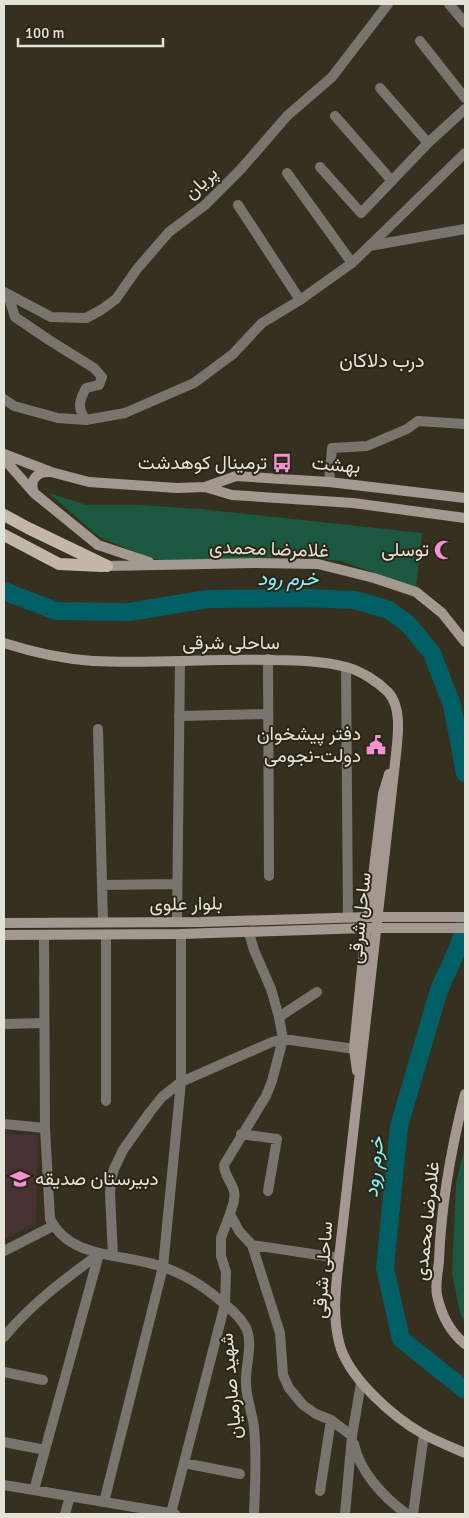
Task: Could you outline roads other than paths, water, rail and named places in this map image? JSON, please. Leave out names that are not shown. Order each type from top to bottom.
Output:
[{"type":"main road","name":"بهشت","points":[[4,454],[50,472],[89,482],[177,488],[205,487],[236,476],[329,482],[465,498]]},
{"type":"main road","points":[[4,460],[34,493],[98,545],[157,565]]},
{"type":"main road","points":[[34,493],[32,487],[35,477],[45,471],[50,472]]},
{"type":"main road","points":[[353,503],[355,485]]},
{"type":"main road","name":"بهشت","points":[[205,487],[232,495],[353,503],[465,518]]},
{"type":"main road","points":[[4,515],[107,566]]},
{"type":"main road","points":[[4,535],[59,564],[107,566]]},
{"type":"main road","name":"غلامرضا محمدی","points":[[107,566],[254,563],[318,564],[416,592],[442,613],[465,642]]},
{"type":"main road","name":"ساحلی شرقی","points":[[4,644],[29,651],[92,660],[299,660],[346,667],[365,675],[389,693],[394,702],[398,722],[396,754]]},
{"type":"main road","points":[[368,917],[383,794],[396,754]]},
{"type":"main road","name":"ساحل شرقی","points":[[359,1087],[358,1049],[396,754]]},
{"type":"main road","name":"بلوار علوی","points":[[4,923],[177,922],[348,917],[465,917]]},
{"type":"main road","points":[[358,1049],[366,928]]},
{"type":"main road","name":"بلوار علوی","points":[[4,935],[180,934],[366,928],[465,928]]},
{"type":"main road","name":"ساحلی شرقی","points":[[359,1087],[335,1299],[339,1344],[348,1364],[361,1383],[401,1420],[424,1434],[465,1453]]},
{"type":"main road","name":"غلامرضا محمدی","points":[[465,1094],[453,1141],[441,1221],[437,1294],[446,1322],[459,1340],[465,1344]]},
{"type":"street","name":"پریان","points":[[6,294],[51,317],[86,318],[102,310],[116,299],[137,269],[169,232],[205,205],[241,169],[287,116],[332,77],[388,4]]},
{"type":"street","points":[[450,4],[465,23]]},
{"type":"street","points":[[420,41],[465,98]]},
{"type":"street","points":[[380,88],[428,143]]},
{"type":"street","points":[[320,166],[361,213],[428,143],[465,109]]},
{"type":"street","points":[[335,116],[392,181]]},
{"type":"street","points":[[4,399],[14,406],[58,418],[86,420],[125,413],[194,383],[232,354],[262,323],[300,300],[352,263],[465,154]]},
{"type":"street","points":[[287,174],[352,263]]},
{"type":"street","points":[[238,205],[300,300]]},
{"type":"street","points":[[369,246],[465,229]]},
{"type":"street","name":"پریان","points":[[6,294],[15,317],[94,368],[102,377],[99,385],[86,388],[80,399],[81,413],[86,420]]},
{"type":"street","points":[[329,482],[332,448],[367,446],[407,429],[418,421],[465,424]]},
{"type":"street","points":[[268,660],[269,876]]},
{"type":"street","points":[[177,922],[180,661]]},
{"type":"street","points":[[346,667],[348,917]]},
{"type":"street","points":[[179,716],[268,714]]},
{"type":"street","points":[[98,730],[102,922]]},
{"type":"street","points":[[102,885],[177,884]]},
{"type":"street","points":[[4,1485],[104,1502],[130,1510],[173,1514],[184,1463],[225,1304],[226,1272],[221,1256],[221,1238],[235,1198],[224,1172],[224,1165],[241,1134],[266,1096],[283,1039],[271,989],[254,950],[249,932]]},
{"type":"street","points":[[104,1502],[163,1267],[181,1082],[180,934]]},
{"type":"street","points":[[4,1251],[53,1226],[48,1214],[45,1128],[44,935]]},
{"type":"street","points":[[106,935],[106,1101]]},
{"type":"street","points":[[279,1017],[317,992]]},
{"type":"street","points":[[4,1024],[44,1023]]},
{"type":"street","points":[[113,1256],[110,1194],[114,1169],[123,1150],[162,1097],[181,1082],[272,1042],[283,1039],[358,1049]]},
{"type":"street","points":[[4,1124],[45,1128]]},
{"type":"street","points":[[241,1134],[277,1139],[268,1191]]},
{"type":"street","points":[[230,1214],[240,1231],[252,1245],[280,1333],[283,1375],[289,1388],[303,1405],[316,1414],[331,1420],[352,1436],[356,1451],[371,1478],[386,1496],[407,1514]]},
{"type":"street","name":"شهید صارمیان","points":[[53,1226],[64,1238],[78,1247],[99,1254],[130,1258],[163,1267],[211,1293],[243,1322],[249,1344],[246,1391],[254,1427],[254,1514]]},
{"type":"street","points":[[252,1245],[339,1258]]},
{"type":"street","points":[[4,1337],[20,1317],[57,1285],[99,1254]]},
{"type":"street","points":[[34,1490],[99,1254]]},
{"type":"street","points":[[4,1372],[42,1380]]},
{"type":"street","points":[[345,1514],[352,1436],[361,1383]]},
{"type":"street","points":[[320,1491],[331,1420]]},
{"type":"street","points":[[413,1514],[424,1434]]},
{"type":"street","points":[[4,1442],[45,1450]]},
{"type":"street","points":[[184,1463],[240,1474]]},
{"type":"street","points":[[65,1514],[70,1496]]},
{"type":"waterway","name":"خرم رود","points":[[4,591],[56,611],[129,612],[208,599],[306,598],[355,600],[389,610],[408,624],[432,653],[452,705],[465,773]]},
{"type":"waterway","name":"خرم رود","points":[[465,925],[458,948],[439,990],[399,1126],[385,1268],[401,1339],[465,1390]]},
{"type":"place","name":"ترمینال کوهدشت","points":[[282,463]]},
{"type":"place","name":"توسلی","points":[[444,550]]},
{"type":"place","name":"دفتر پیشخوان دولت-نجومی","points":[[376,745]]},
{"type":"place","name":"دبیرستان صدیقه","points":[[20,1179]]},
{"type":"district","name":"درب دلاکان","points":[[382,360]]}]
